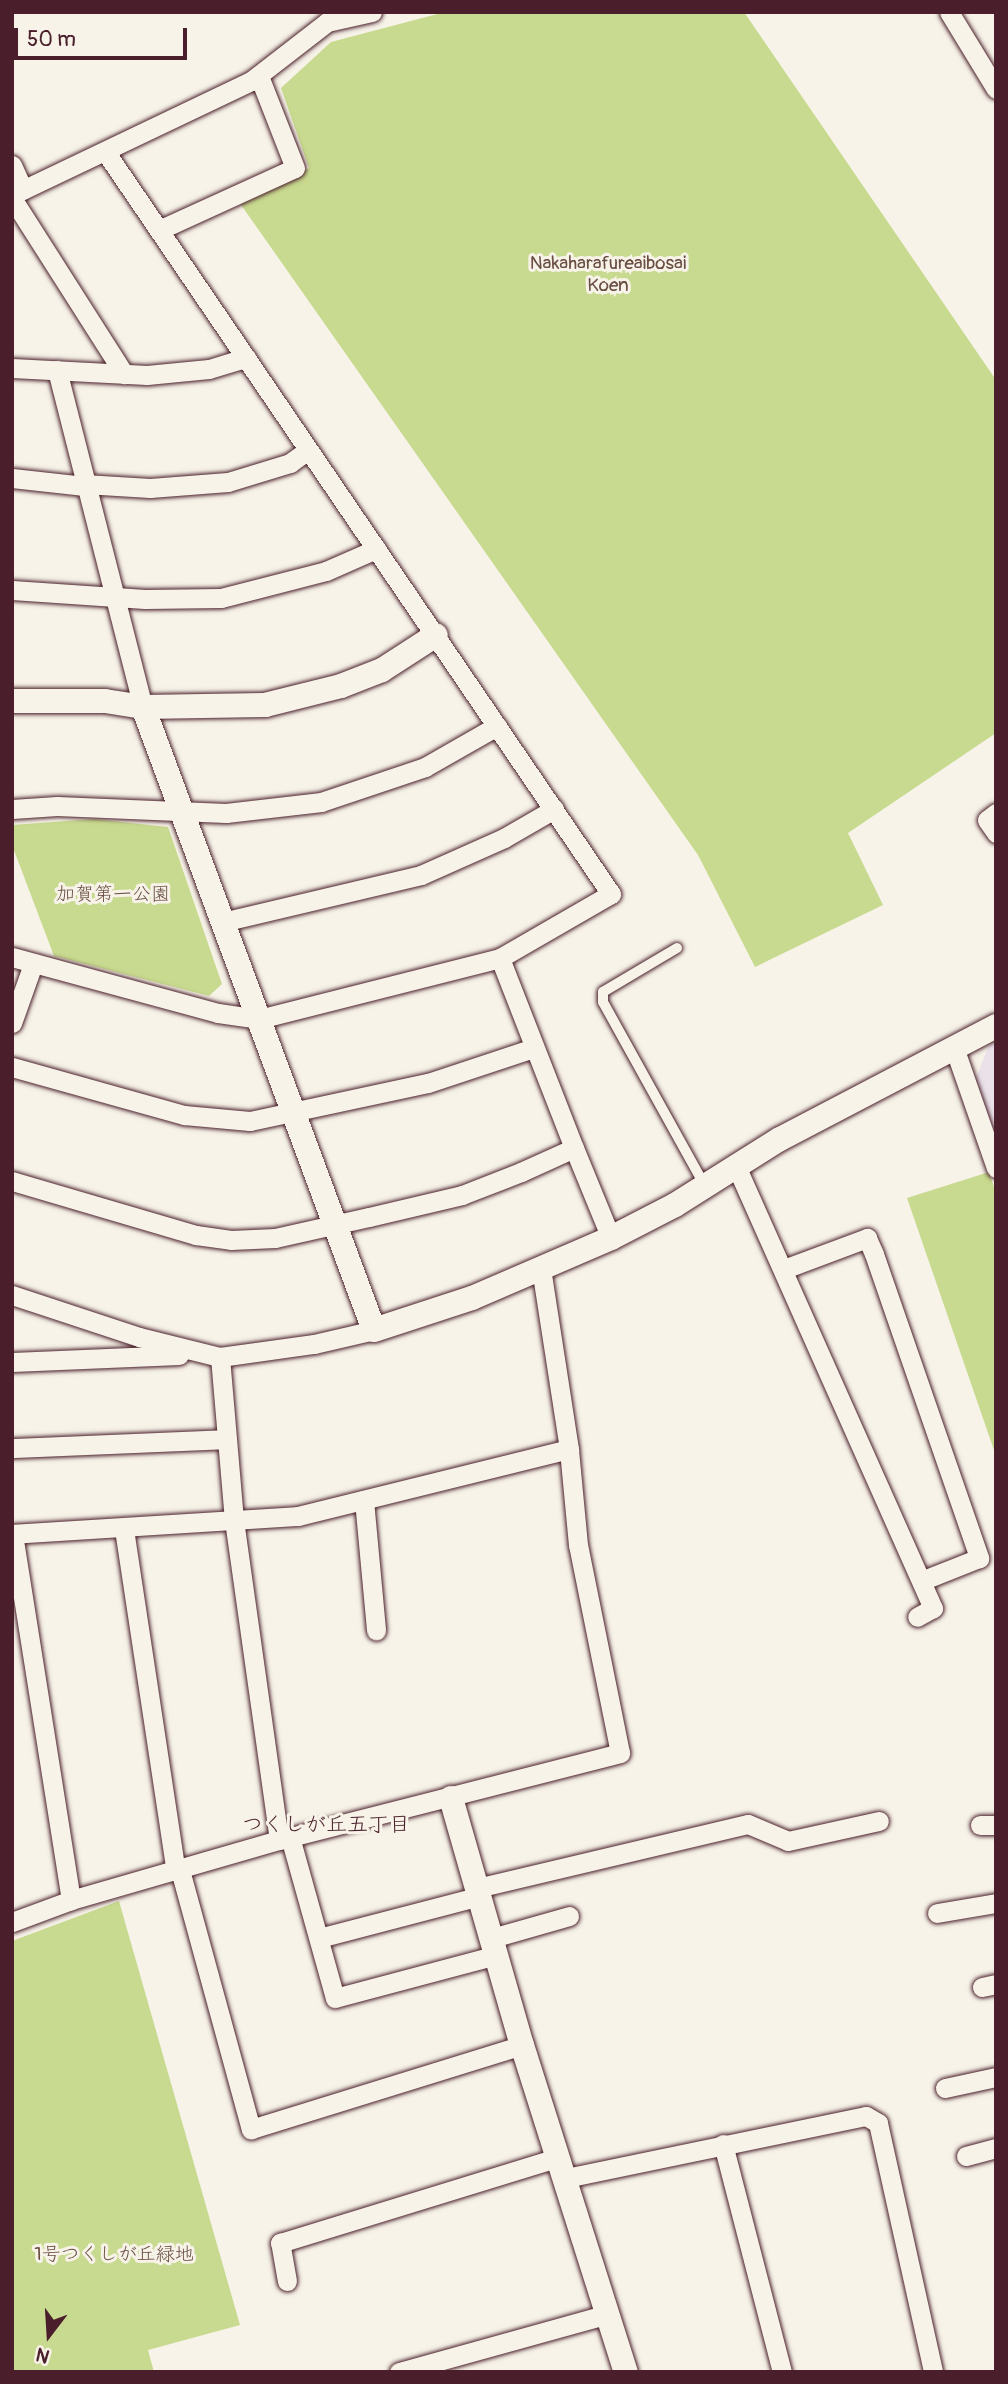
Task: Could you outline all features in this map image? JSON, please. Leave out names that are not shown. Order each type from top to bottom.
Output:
[{"type":"street","points":[[16,195],[107,154],[259,76],[322,18],[372,12]]},
{"type":"street","points":[[949,12],[996,89]]},
{"type":"street","points":[[159,230],[295,168],[259,76]]},
{"type":"street","points":[[12,957],[218,1013],[259,1019],[500,958],[611,894],[107,154]]},
{"type":"street","points":[[12,165],[16,195],[124,374]]},
{"type":"street","points":[[12,368],[124,374],[209,369],[246,358]]},
{"type":"street","points":[[57,370],[143,707],[292,1115],[374,1330]]},
{"type":"street","points":[[12,478],[150,488],[228,482],[290,463],[309,450]]},
{"type":"street","points":[[12,590],[113,594],[145,599],[221,598],[303,578],[376,548]]},
{"type":"street","points":[[12,701],[94,701],[143,707],[231,708],[299,699],[382,670],[436,635]]},
{"type":"street","points":[[12,809],[57,806],[183,813],[321,802],[425,767],[497,726]]},
{"type":"street","points":[[222,922],[421,875],[504,838],[554,809]]},
{"type":"street","points":[[996,813],[987,820],[996,832]]},
{"type":"street","points":[[500,958],[611,1238]]},
{"type":"street","points":[[12,1023],[33,964]]},
{"type":"street","points":[[12,1362],[195,1354],[220,1357],[314,1344],[374,1330],[472,1298],[611,1238],[705,1187],[780,1139],[955,1050],[996,1026]]},
{"type":"street","points":[[12,1067],[184,1115],[250,1121],[292,1115],[428,1083],[534,1048]]},
{"type":"street","points":[[955,1050],[996,1168]]},
{"type":"street","points":[[12,1181],[196,1235],[275,1238],[462,1195],[574,1148]]},
{"type":"street","points":[[737,1168],[933,1608],[917,1616]]},
{"type":"street","points":[[784,1269],[867,1238],[979,1558],[921,1581]]},
{"type":"street","points":[[12,1922],[71,1900],[284,1839],[620,1753],[578,1545],[569,1449],[541,1269]]},
{"type":"street","points":[[12,1295],[195,1354]]},
{"type":"street","points":[[220,1357],[234,1521],[284,1839],[319,1938],[335,1998],[495,1946],[569,1916]]},
{"type":"street","points":[[12,1448],[226,1439]]},
{"type":"street","points":[[71,1900],[13,1534],[298,1516],[569,1449]]},
{"type":"street","points":[[364,1500],[376,1630]]},
{"type":"street","points":[[124,1528],[178,1870],[251,2129],[522,2045]]},
{"type":"street","points":[[451,1798],[522,2045],[626,2372]]},
{"type":"street","points":[[319,1938],[479,1892],[748,1824],[788,1841],[879,1821]]},
{"type":"street","points":[[937,1913],[996,1903]]},
{"type":"street","points":[[944,2088],[996,2077]]},
{"type":"street","points":[[287,2281],[281,2243],[561,2168],[723,2144],[866,2116],[878,2123],[933,2372]]},
{"type":"street","points":[[723,2144],[782,2372]]},
{"type":"street","points":[[966,2157],[996,2148]]},
{"type":"street","points":[[399,2372],[608,2314]]},
{"type":"lane","points":[[677,948],[603,992],[603,1002],[705,1187]]},
{"type":"shaded area","points":[[996,1041],[996,1143],[975,1080],[989,1045]]},
{"type":"green space","name":"Nakaharafureaibosai Koen","points":[[445,12],[744,12],[996,380],[996,733],[848,833],[883,905],[755,967],[698,855],[239,202],[309,168],[281,88],[331,42]]},
{"type":"green space","name":"加賀第一公園","points":[[94,819],[168,827],[222,984],[209,996],[54,956],[12,845],[12,825]]},
{"type":"green space","points":[[989,1172],[996,1193],[996,1456],[907,1198]]},
{"type":"green space","name":"1号つくしが丘緑地","points":[[119,1901],[240,2325],[148,2350],[154,2372],[12,2372],[12,1941]]},
{"type":"district","name":"つくしが丘五丁目","points":[[326,1825]]}]
